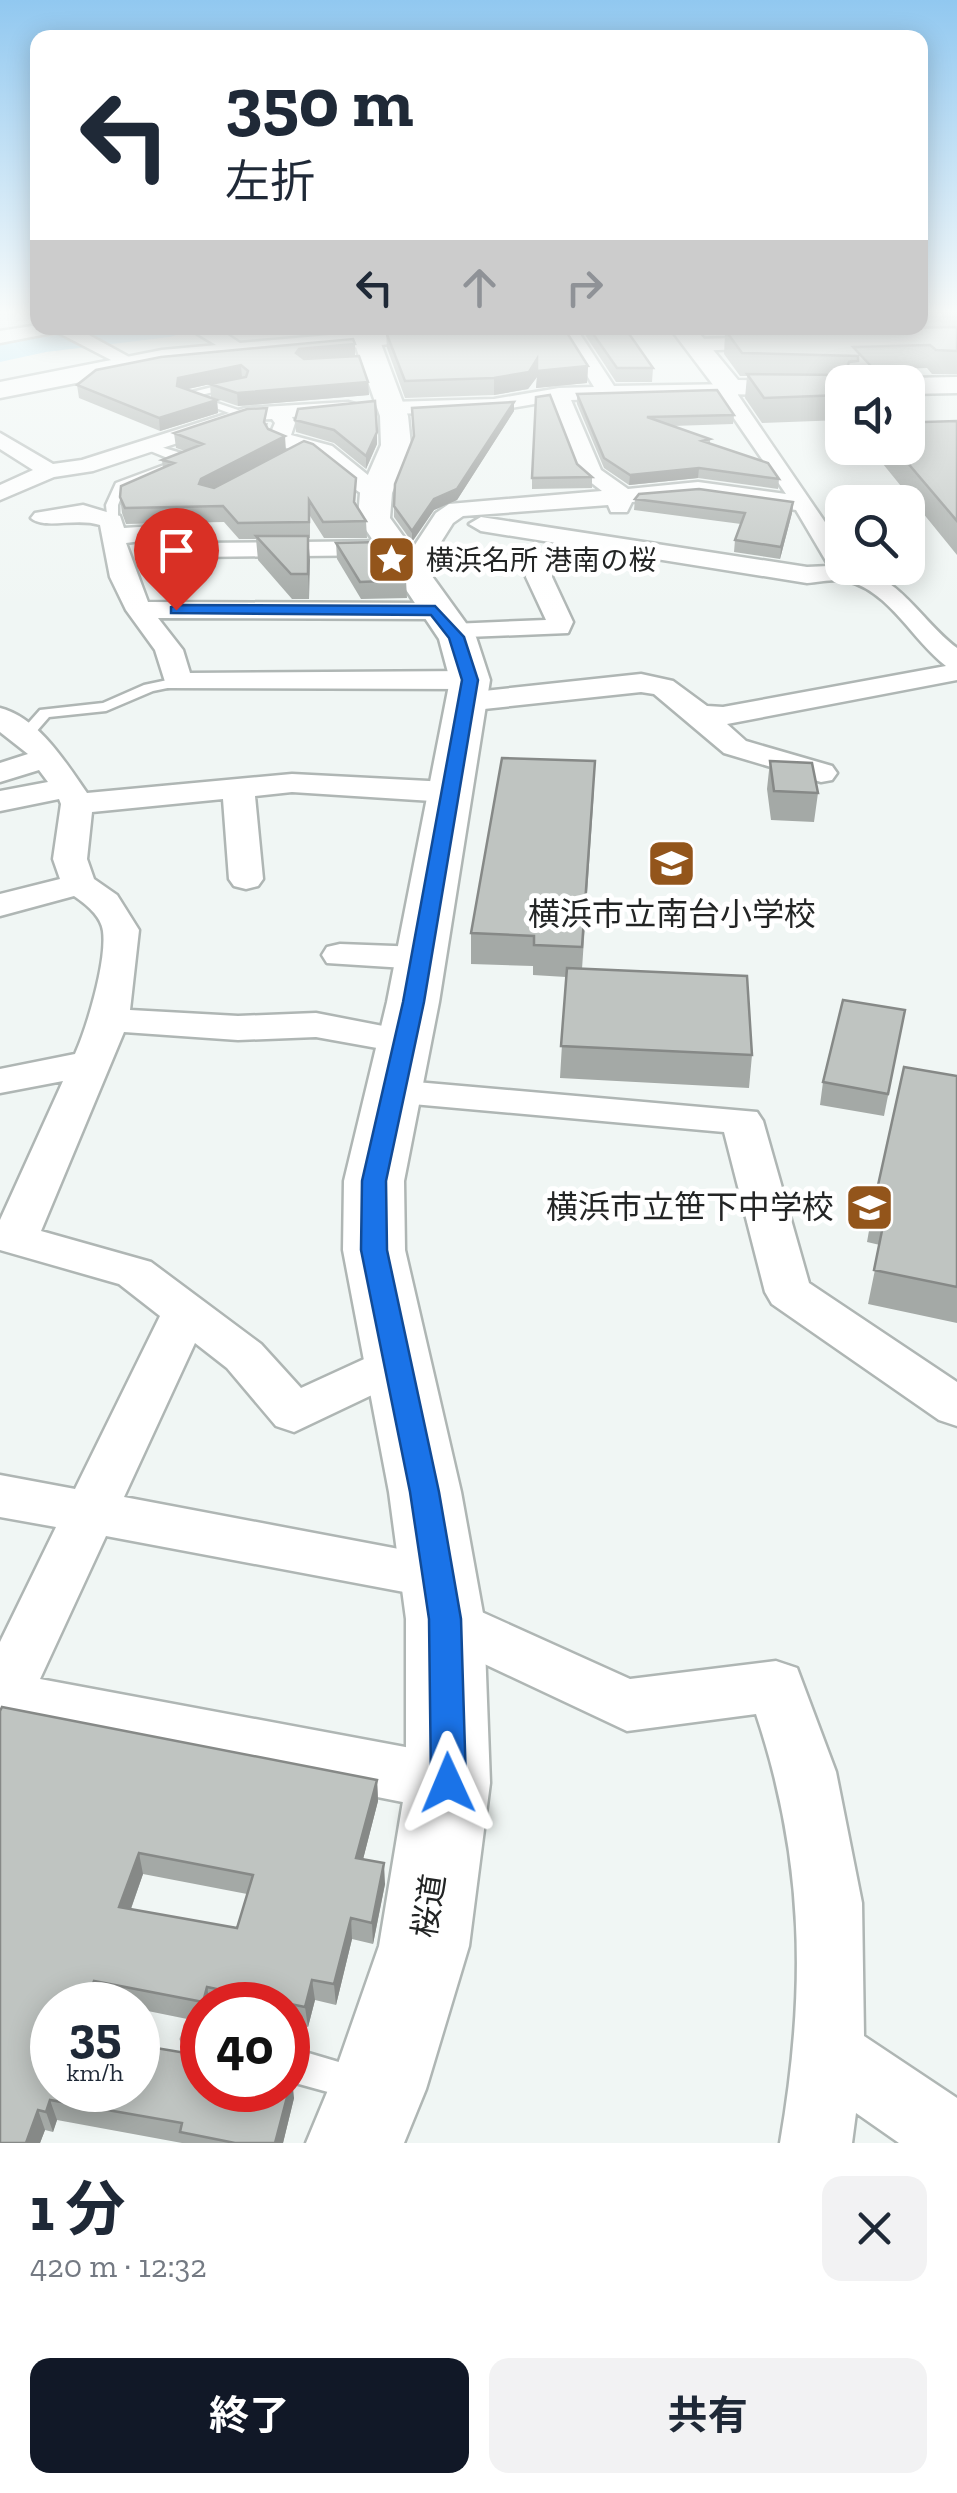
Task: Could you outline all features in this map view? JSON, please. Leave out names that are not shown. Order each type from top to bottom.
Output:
[{"type":"street","points":[[0,492],[49,472],[85,466],[213,428],[242,415],[327,411]]},
{"type":"street","points":[[389,411],[396,445],[376,493],[374,518],[444,622],[468,691]]},
{"type":"street","points":[[566,411],[591,474],[622,495]]},
{"type":"street","points":[[738,411],[825,536]]},
{"type":"street","points":[[278,412],[284,423],[280,436],[300,453],[324,451],[376,493]]},
{"type":"street","points":[[0,440],[49,472]]},
{"type":"street","points":[[42,518],[84,512],[112,529],[177,529],[192,550],[403,560],[456,509],[698,488],[804,504]]},
{"type":"street","points":[[610,546],[622,495]]},
{"type":"street","points":[[444,518],[807,575],[825,572]]},
{"type":"street","points":[[112,529],[112,554],[139,610],[175,655],[176,682],[282,678],[468,691],[641,683],[663,687],[735,747],[821,773]]},
{"type":"street","points":[[139,610],[558,627],[560,622],[539,577],[540,564]]},
{"type":"street","points":[[873,585],[897,599],[934,643],[957,662]]},
{"type":"street","points":[[699,714],[723,716],[957,672]]},
{"type":"street","name":"桜道","points":[[366,2116],[424,1946],[448,1783],[442,1597],[374,1250],[374,1181],[421,958],[468,691]]},
{"type":"street","points":[[0,773],[24,737],[72,796],[70,860],[79,884],[105,902],[121,930],[110,1020],[8,1235],[134,1273],[244,1356],[294,1413],[397,1362]]},
{"type":"street","points":[[0,801],[292,783],[448,792]]},
{"type":"street","points":[[238,788],[246,879]]},
{"type":"street","points":[[0,905],[79,884]]},
{"type":"street","points":[[340,955],[421,958]]},
{"type":"street","points":[[110,1020],[238,1028],[316,1024],[399,1066],[742,1120],[788,1292],[957,1408]]},
{"type":"street","points":[[0,1081],[93,1062]]},
{"type":"street","points":[[186,1311],[1,1699],[448,1783]]},
{"type":"street","points":[[0,1496],[90,1512],[442,1597],[627,1704],[776,1686],[806,1772],[830,1903],[830,2054],[816,2143]]},
{"type":"street","points":[[830,2054],[957,2140]]},
{"type":"lane","points":[[231,411],[242,415]]},
{"type":"lane","points":[[112,529],[112,505],[120,485],[185,465],[178,455],[147,446]]},
{"type":"lane","points":[[24,737],[45,713],[106,707],[150,688],[176,682]]},
{"type":"lane","points":[[310,2079],[366,2116]]},
{"type":"building","points":[[142,411],[182,411],[159,418]]},
{"type":"building","points":[[241,411],[266,411],[264,422],[268,429],[285,436],[201,479],[199,484],[214,488],[304,441],[356,478],[354,502],[366,521],[323,522],[309,500],[309,522],[238,523],[223,506],[125,508],[121,486],[174,463],[162,460],[203,444],[174,433]]},
{"type":"building","points":[[297,411],[376,411],[377,432],[366,456],[334,430],[295,420]]},
{"type":"building","points":[[412,411],[508,411],[457,489],[434,499],[412,531],[394,506],[395,484],[414,436]]},
{"type":"building","points":[[535,411],[556,411],[577,464],[592,477],[532,478]]},
{"type":"building","points":[[584,411],[731,411],[734,415],[647,417],[768,463],[779,479],[699,468],[630,475],[604,458]]},
{"type":"building","points":[[957,421],[957,521],[909,465],[925,465],[925,422]]},
{"type":"building","points":[[699,489],[793,502],[781,547],[735,540],[745,513],[635,499],[639,494]]},
{"type":"building","points":[[256,536],[308,536],[308,574],[291,574]]},
{"type":"building","points":[[380,542],[406,580],[360,582],[336,543]]},
{"type":"building","points":[[502,758],[595,761],[582,947],[534,945],[534,936],[471,933]]},
{"type":"building","points":[[770,761],[812,763],[818,793],[774,791]]},
{"type":"building","points":[[567,968],[747,976],[752,1055],[561,1046]]},
{"type":"building","points":[[843,1000],[905,1010],[888,1094],[823,1082]]},
{"type":"building","points":[[904,1067],[957,1076],[957,1287],[874,1270],[886,1211],[873,1208]]},
{"type":"building","points":[[2,1707],[377,1780],[356,1858],[384,1863],[372,1923],[351,1918],[334,1984],[312,1980],[310,1988],[310,1982],[180,1982],[180,1998],[160,1994],[160,1982],[30,1982],[30,2112],[37,2112],[26,2143],[0,2143]],"holes":[[[139,1853],[253,1875],[237,1928],[119,1907]]]},
{"type":"building","points":[[160,2049],[180,2052],[180,2112],[283,2112],[275,2143],[235,2143],[180,2132],[182,2123],[119,2112],[160,2112]]},
{"type":"place","name":"横浜名所 港南の桜","points":[[391,560]]},
{"type":"place","name":"横浜市立南台小学校","points":[[672,864]]},
{"type":"place","name":"横浜市立笹下中学校","points":[[869,1207]]},
{"type":"route","points":[[176,610],[435,611],[457,637],[470,680],[439,840],[414,1002],[374,1181],[374,1250],[424,1492],[445,1619],[448,1783]]}]
